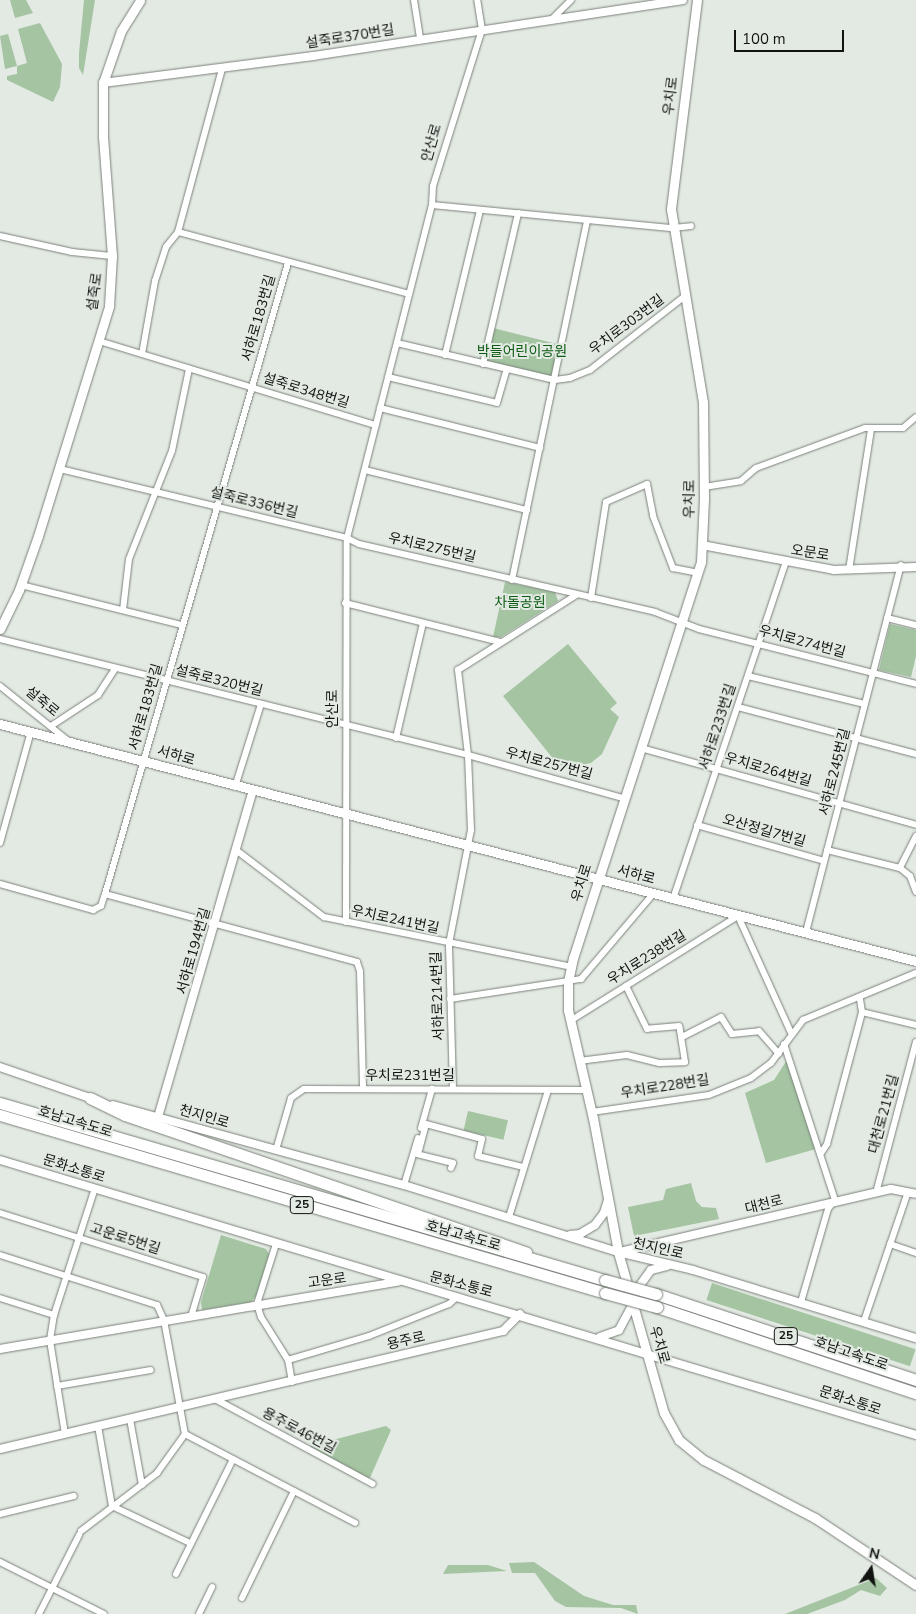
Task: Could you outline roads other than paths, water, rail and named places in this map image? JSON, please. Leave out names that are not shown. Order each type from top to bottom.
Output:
[{"type":"highway","points":[[90,1098],[125,1115],[508,1243],[564,1269]]},
{"type":"highway","name":"호남고속도로","points":[[0,1103],[564,1269],[656,1294],[916,1380]]},
{"type":"highway","name":"호남고속도로","points":[[0,1115],[657,1308],[916,1392]]},
{"type":"main road","name":"설죽로","points":[[0,629],[21,585],[60,469],[99,341],[110,295],[112,256],[103,136],[103,84],[121,31],[140,0]]},
{"type":"main road","name":"우치로","points":[[697,0],[672,194],[673,228],[703,402],[704,487],[702,545],[698,573],[683,622],[623,798],[570,967],[568,982],[570,1021],[592,1112],[618,1252],[664,1413],[679,1440],[704,1460],[815,1518],[916,1585]]},
{"type":"main road","name":"서하로","points":[[0,724],[66,739],[235,787],[470,845],[916,961]]},
{"type":"street","points":[[414,0],[420,38]]},
{"type":"street","name":"안산로","points":[[345,815],[345,603],[347,538],[432,205],[433,186],[446,138],[482,30],[477,0]]},
{"type":"street","points":[[550,21],[571,0]]},
{"type":"street","name":"설죽로370번길","points":[[103,84],[222,69],[683,0]]},
{"type":"street","points":[[142,354],[155,281],[166,247],[178,232],[222,69]]},
{"type":"street","points":[[432,205],[673,228],[692,226]]},
{"type":"street","points":[[445,355],[480,210]]},
{"type":"street","points":[[483,364],[518,213]]},
{"type":"street","points":[[512,580],[587,221]]},
{"type":"street","name":"서하로183번길","points":[[105,894],[288,263],[178,232]]},
{"type":"street","points":[[0,236],[72,252],[112,256]]},
{"type":"street","points":[[288,263],[409,294]]},
{"type":"street","name":"우치로303번길","points":[[397,343],[555,380],[590,370],[685,296]]},
{"type":"street","name":"설죽로348번길","points":[[99,341],[376,425]]},
{"type":"street","points":[[123,610],[128,559],[175,441],[189,369]]},
{"type":"street","points":[[388,377],[497,403],[507,369]]},
{"type":"street","points":[[380,408],[540,448]]},
{"type":"street","points":[[704,487],[741,481],[756,468],[838,441],[854,432],[903,428],[916,417]]},
{"type":"street","points":[[849,570],[871,430]]},
{"type":"street","name":"설죽로336번길","points":[[60,469],[347,538]]},
{"type":"street","points":[[365,470],[527,510]]},
{"type":"street","points":[[591,598],[606,502],[647,484],[653,516],[673,568],[698,573]]},
{"type":"street","name":"우치로275번길","points":[[347,538],[359,544],[576,594],[683,622]]},
{"type":"street","name":"오문로","points":[[702,545],[786,562],[849,570],[901,566],[916,567]]},
{"type":"street","name":"서하로233번길","points":[[673,899],[786,562]]},
{"type":"street","name":"서하로245번길","points":[[806,932],[901,566]]},
{"type":"street","points":[[21,585],[182,625]]},
{"type":"street","points":[[470,845],[468,755],[458,670],[576,594]]},
{"type":"street","points":[[345,603],[500,642]]},
{"type":"street","points":[[887,618],[916,625]]},
{"type":"street","name":"우치로274번길","points":[[683,622],[759,644],[916,684]]},
{"type":"street","points":[[396,738],[424,623]]},
{"type":"street","name":"설죽로320번길","points":[[0,640],[345,725]]},
{"type":"street","points":[[51,726],[98,695],[115,669]]},
{"type":"street","points":[[748,676],[865,704]]},
{"type":"street","name":"설죽로","points":[[0,686],[66,739]]},
{"type":"street","points":[[235,787],[261,704]]},
{"type":"street","points":[[738,706],[916,754]]},
{"type":"street","name":"우치로257번길","points":[[345,725],[468,755],[623,798]]},
{"type":"street","points":[[0,843],[31,731]]},
{"type":"street","name":"우치로264번길","points":[[641,748],[916,825]]},
{"type":"street","name":"서하로194번길","points":[[158,1118],[216,924],[253,791]]},
{"type":"street","points":[[345,815],[346,922]]},
{"type":"street","name":"오산정길7번길","points":[[697,824],[824,861]]},
{"type":"street","points":[[900,868],[916,836]]},
{"type":"street","name":"서하로214번길","points":[[453,1089],[448,944],[470,845]]},
{"type":"street","name":"우치로241번길","points":[[236,850],[318,915],[448,944],[570,967]]},
{"type":"street","points":[[827,850],[900,868],[910,876],[916,892]]},
{"type":"street","points":[[0,884],[93,910],[101,906],[105,894],[359,965],[363,1089]]},
{"type":"street","points":[[450,999],[581,979],[653,894]]},
{"type":"street","points":[[738,916],[791,1033]]},
{"type":"street","name":"우치로238번길","points":[[570,1021],[738,916]]},
{"type":"street","name":"우치로228번길","points":[[592,1112],[709,1095],[761,1074],[778,1054],[791,1033],[810,1016],[860,999],[916,973]]},
{"type":"street","points":[[579,1061],[627,1055],[660,1064],[685,1062],[679,1026],[647,1029],[626,986]]},
{"type":"street","points":[[821,1153],[827,1144],[862,1012],[860,999]]},
{"type":"street","points":[[862,1012],[916,1025]]},
{"type":"street","points":[[682,1037],[721,1017],[732,1034],[759,1031],[778,1054]]},
{"type":"street","name":"대천로21번길","points":[[876,1193],[916,1042]]},
{"type":"street","points":[[784,1044],[835,1200],[828,1209],[801,1302]]},
{"type":"street","name":"천지인로","points":[[0,1067],[90,1098],[404,1185],[618,1252],[801,1302],[916,1338]]},
{"type":"street","name":"우치로231번길","points":[[276,1150],[291,1098],[297,1091],[363,1089],[586,1090]]},
{"type":"street","points":[[404,1185],[432,1089]]},
{"type":"street","points":[[509,1217],[548,1090]]},
{"type":"street","points":[[451,1168],[453,1163],[418,1154],[426,1124],[482,1138],[478,1156],[523,1167]]},
{"type":"street","name":"문화소통로","points":[[0,1160],[400,1281],[647,1352],[916,1435]]},
{"type":"street","points":[[65,1434],[50,1340],[54,1315],[95,1188]]},
{"type":"street","name":"대천로","points":[[618,1252],[835,1200],[891,1189],[912,1193]]},
{"type":"street","points":[[864,1321],[890,1244],[912,1193]]},
{"type":"street","points":[[566,1235],[580,1234],[595,1225],[604,1213],[608,1198]]},
{"type":"street","name":"고운로5번길","points":[[0,1213],[203,1277],[191,1316]]},
{"type":"street","points":[[276,1244],[257,1304],[261,1317],[288,1360],[292,1382]]},
{"type":"street","points":[[890,1244],[916,1253]]},
{"type":"street","points":[[0,1255],[158,1304],[164,1320],[185,1434],[157,1473],[112,1506],[80,1533],[39,1614]]},
{"type":"street","points":[[597,1337],[619,1330],[632,1301],[651,1270],[671,1265]]},
{"type":"street","name":"고운로","points":[[0,1349],[400,1281]]},
{"type":"street","name":"용주로","points":[[288,1360],[369,1336],[449,1304],[457,1297]]},
{"type":"street","points":[[0,1298],[54,1315]]},
{"type":"street","name":"용주로","points":[[0,1449],[503,1331],[520,1314]]},
{"type":"street","points":[[57,1386],[151,1370]]},
{"type":"street","name":"용주로46번길","points":[[215,1399],[373,1484]]},
{"type":"street","points":[[130,1419],[142,1485]]},
{"type":"street","points":[[98,1426],[112,1506]]},
{"type":"street","points":[[185,1434],[355,1523]]},
{"type":"street","points":[[176,1574],[233,1459]]},
{"type":"street","points":[[242,1598],[294,1491]]},
{"type":"street","points":[[0,1514],[74,1496]]},
{"type":"street","points":[[112,1506],[190,1544]]},
{"type":"street","points":[[0,1562],[104,1614]]},
{"type":"street","points":[[199,1614],[212,1587]]},
{"type":"park label","name":"박들어린이공원","points":[[522,352]]},
{"type":"park label","name":"차돌공원","points":[[520,603]]}]
